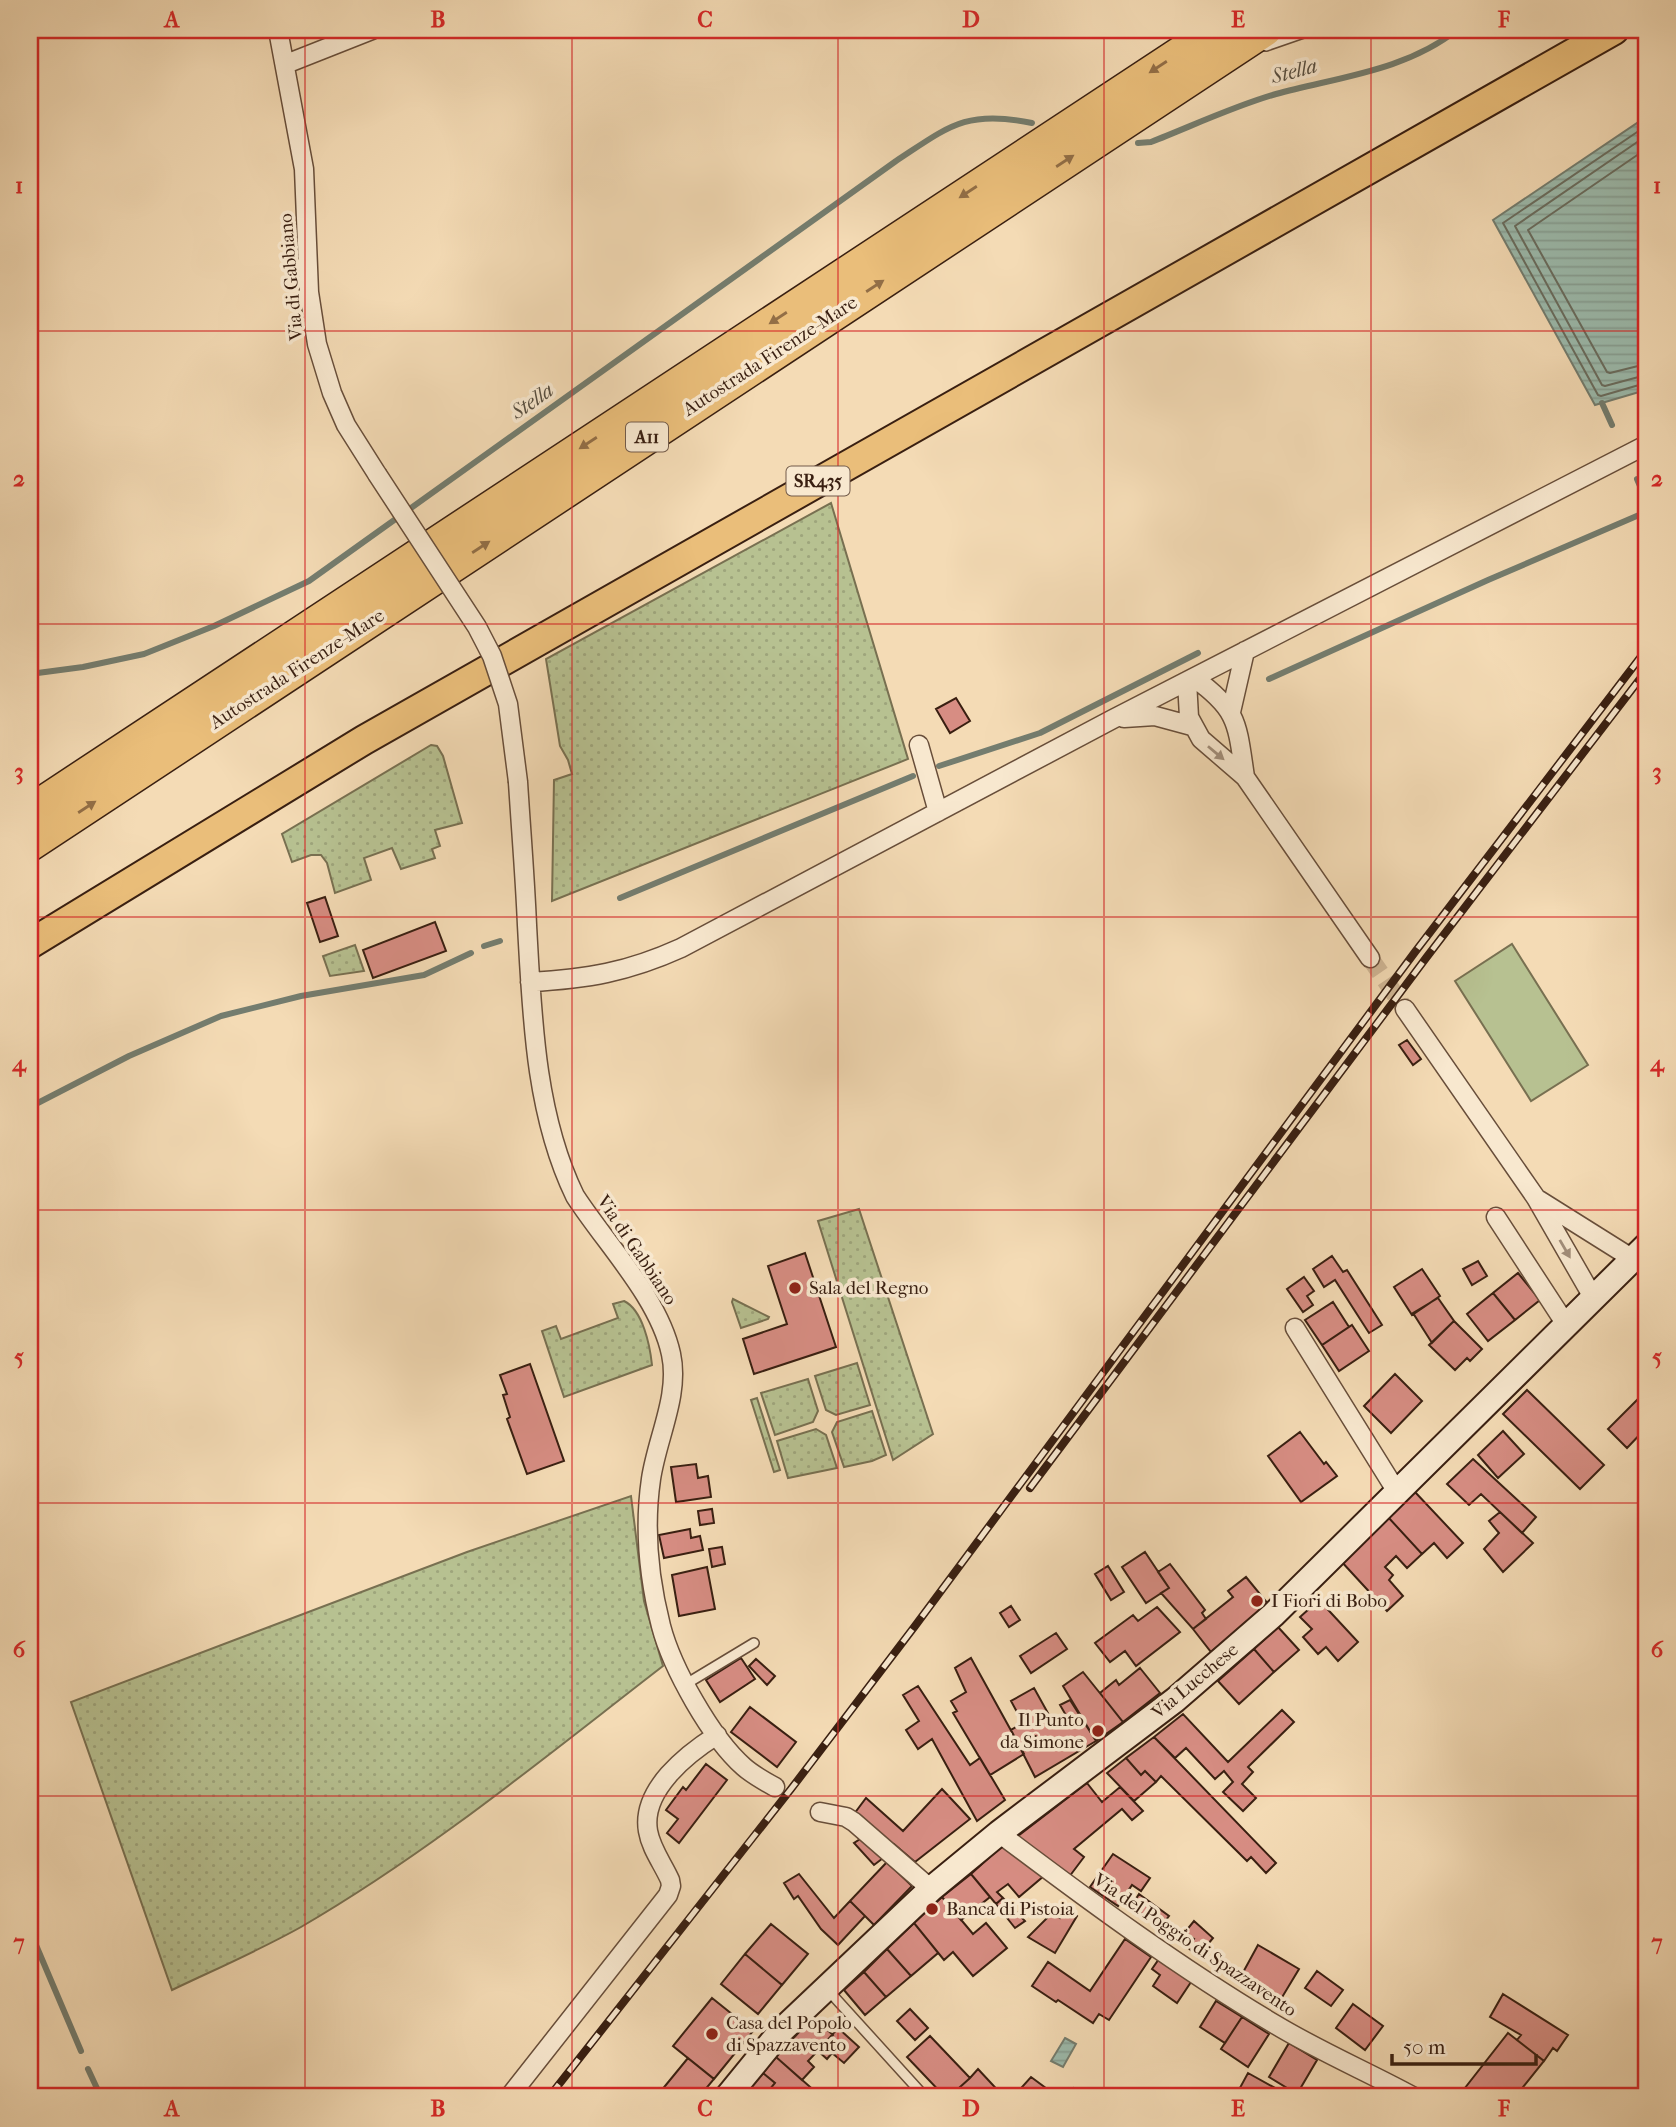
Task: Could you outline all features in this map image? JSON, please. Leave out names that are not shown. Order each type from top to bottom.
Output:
[{"type":"highway","name":"Autostrada Firenze-Mare","points":[[30,811],[1215,30]]},
{"type":"highway","name":"Autostrada Firenze-Mare","points":[[30,845],[1173,90],[1256,44]]},
{"type":"main road","name":"SR435","points":[[30,944],[364,740],[1614,30]]},
{"type":"street","name":"Via di Gabbiano","points":[[278,30],[304,169],[309,292],[324,370],[341,414],[477,627],[492,656],[508,704],[518,782],[530,982],[547,1111],[566,1178],[586,1214],[647,1298],[663,1327],[671,1356],[671,1390],[651,1479],[647,1536],[661,1627],[686,1684],[717,1735],[743,1765],[775,1787]]},
{"type":"street","points":[[286,64],[372,30]]},
{"type":"street","points":[[530,982],[595,977],[657,959],[681,948],[1113,719],[1646,445]]},
{"type":"street","points":[[1231,712],[1245,651]]},
{"type":"street","points":[[1190,679],[1220,697],[1231,712],[1237,727],[1245,777]]},
{"type":"street","points":[[1190,679],[1188,708],[1192,726],[1212,751],[1245,777],[1370,958]]},
{"type":"street","points":[[1113,719],[1155,716],[1192,726]]},
{"type":"street","points":[[919,744],[938,812]]},
{"type":"street","points":[[1405,1009],[1536,1198],[1594,1299]]},
{"type":"street","points":[[1536,1198],[1642,1253]]},
{"type":"street","points":[[1496,1217],[1567,1326]]},
{"type":"street","name":"Via Lucchese","points":[[727,2097],[781,2031],[931,1889],[999,1833],[1194,1684],[1273,1615],[1642,1253]]},
{"type":"street","points":[[1295,1328],[1398,1492]]},
{"type":"street","points":[[509,2097],[668,1895],[670,1880],[651,1842],[648,1813],[656,1794],[676,1766],[692,1751],[717,1735]]},
{"type":"street","points":[[820,1812],[846,1817],[854,1822],[931,1889]]},
{"type":"street","name":"Via del Poggio di Spazzavento","points":[[999,1833],[1071,1888],[1229,1997],[1331,2056],[1414,2097]]},
{"type":"lane","points":[[1256,44],[1312,30]]},
{"type":"lane","points":[[686,1684],[754,1643]]},
{"type":"lane","points":[[826,1987],[925,2097]]},
{"type":"green space","points":[[831,503],[908,759],[552,901],[554,780],[572,774],[560,746],[546,659]]},
{"type":"green space","points":[[431,745],[437,746],[443,756],[462,823],[435,830],[440,846],[432,849],[435,858],[401,869],[392,848],[364,858],[371,880],[335,893],[327,863],[321,855],[311,855],[292,862],[282,834]]},
{"type":"green space","points":[[1512,944],[1588,1065],[1531,1101],[1455,981]]},
{"type":"green space","points":[[355,945],[364,971],[330,976],[323,956]]},
{"type":"green space","points":[[859,1209],[933,1434],[893,1460],[818,1221]]},
{"type":"green space","points":[[733,1299],[769,1317],[768,1319],[741,1328]]},
{"type":"green space","points":[[624,1301],[641,1320],[652,1365],[564,1397],[542,1331],[556,1326],[561,1339],[618,1318],[613,1304]]},
{"type":"green space","points":[[857,1363],[870,1405],[836,1415],[826,1410],[815,1376]]},
{"type":"green space","points":[[808,1379],[818,1411],[813,1422],[775,1435],[761,1393]]},
{"type":"green space","points":[[757,1398],[780,1470],[774,1472],[751,1400]]},
{"type":"green space","points":[[872,1411],[886,1455],[844,1467],[832,1432],[837,1422]]},
{"type":"green space","points":[[816,1429],[826,1435],[837,1468],[788,1478],[777,1441]]},
{"type":"green space","points":[[631,1496],[644,1601],[663,1666],[486,1802],[349,1898],[254,1952],[172,1990],[71,1702],[467,1552]]},
{"type":"water","points":[[1646,117],[1646,390],[1595,405],[1493,220]]},
{"type":"water","points":[[1065,2038],[1076,2044],[1063,2067],[1051,2061]]},
{"type":"building","points":[[956,698],[970,721],[950,733],[936,709]]},
{"type":"building","points":[[325,897],[338,936],[320,942],[307,903]]},
{"type":"building","points":[[435,922],[446,951],[373,978],[363,950]]},
{"type":"building","points":[[1407,1040],[1421,1059],[1413,1065],[1399,1045]]},
{"type":"building","points":[[805,1253],[836,1347],[754,1374],[743,1339],[787,1324],[768,1266]]},
{"type":"building","points":[[1332,1256],[1343,1272],[1347,1270],[1382,1325],[1369,1333],[1335,1280],[1324,1287],[1313,1269]]},
{"type":"building","points":[[1478,1261],[1487,1276],[1472,1285],[1463,1269]]},
{"type":"building","points":[[1422,1269],[1440,1296],[1412,1315],[1394,1287]]},
{"type":"building","points":[[1518,1273],[1540,1300],[1515,1320],[1493,1293]]},
{"type":"building","points":[[1304,1277],[1314,1291],[1307,1296],[1313,1305],[1303,1312],[1287,1289]]},
{"type":"building","points":[[1493,1293],[1515,1320],[1488,1341],[1467,1314]]},
{"type":"building","points":[[1438,1298],[1454,1321],[1432,1343],[1413,1313]]},
{"type":"building","points":[[1333,1302],[1349,1327],[1322,1345],[1305,1320]]},
{"type":"building","points":[[1454,1321],[1482,1349],[1470,1361],[1467,1358],[1455,1370],[1429,1345]]},
{"type":"building","points":[[1352,1325],[1369,1351],[1339,1371],[1322,1345]]},
{"type":"building","points":[[530,1364],[564,1461],[527,1474],[507,1419],[510,1417],[503,1395],[507,1394],[500,1375]]},
{"type":"building","points":[[1395,1374],[1422,1401],[1391,1433],[1364,1406]]},
{"type":"building","points":[[1527,1390],[1604,1465],[1580,1489],[1503,1414]]},
{"type":"building","points":[[1646,1391],[1646,1428],[1627,1448],[1608,1429]]},
{"type":"building","points":[[1503,1431],[1524,1454],[1498,1478],[1478,1455]]},
{"type":"building","points":[[1300,1432],[1324,1464],[1326,1462],[1337,1476],[1301,1502],[1268,1456]]},
{"type":"building","points":[[1473,1459],[1536,1517],[1522,1533],[1481,1494],[1469,1505],[1447,1484]]},
{"type":"building","points":[[696,1464],[698,1478],[708,1476],[711,1497],[676,1502],[671,1467]]},
{"type":"building","points":[[1415,1492],[1463,1543],[1447,1558],[1434,1543],[1422,1554],[1388,1517]]},
{"type":"building","points":[[712,1509],[714,1523],[700,1525],[698,1511]]},
{"type":"building","points":[[1500,1512],[1533,1543],[1503,1572],[1484,1549],[1499,1533],[1489,1521]]},
{"type":"building","points":[[1388,1517],[1422,1554],[1407,1568],[1396,1556],[1385,1567],[1393,1575],[1389,1580],[1403,1596],[1387,1611],[1340,1560]]},
{"type":"building","points":[[690,1529],[691,1538],[700,1536],[703,1550],[664,1558],[659,1535]]},
{"type":"building","points":[[722,1547],[725,1564],[712,1567],[709,1549]]},
{"type":"building","points":[[1145,1552],[1169,1588],[1146,1603],[1122,1567]]},
{"type":"building","points":[[1170,1564],[1205,1610],[1202,1613],[1206,1619],[1193,1629],[1161,1593],[1169,1588],[1158,1572]]},
{"type":"building","points":[[1108,1566],[1124,1592],[1111,1600],[1095,1574]]},
{"type":"building","points":[[707,1567],[715,1609],[679,1616],[672,1575]]},
{"type":"building","points":[[1246,1577],[1269,1605],[1211,1652],[1193,1629],[1233,1597],[1228,1591]]},
{"type":"building","points":[[1319,1600],[1358,1642],[1338,1661],[1326,1647],[1318,1654],[1303,1637],[1312,1629],[1300,1617]]},
{"type":"building","points":[[1011,1606],[1020,1620],[1009,1627],[1000,1613]]},
{"type":"building","points":[[1157,1607],[1180,1632],[1136,1666],[1125,1651],[1110,1662],[1095,1643],[1133,1615],[1138,1621]]},
{"type":"building","points":[[1278,1627],[1299,1650],[1274,1672],[1254,1649]]},
{"type":"building","points":[[1056,1633],[1067,1649],[1031,1673],[1020,1656]]},
{"type":"building","points":[[1254,1649],[1274,1672],[1239,1704],[1218,1681]]},
{"type":"building","points":[[741,1658],[755,1679],[720,1702],[706,1680]]},
{"type":"building","points":[[971,1658],[1024,1754],[990,1775],[953,1713],[957,1711],[951,1701],[966,1692],[955,1668]]},
{"type":"building","points":[[756,1659],[775,1676],[767,1685],[749,1666]]},
{"type":"building","points":[[1140,1668],[1160,1693],[1123,1722],[1100,1693],[1116,1680],[1119,1685]]},
{"type":"building","points":[[1083,1672],[1123,1722],[1096,1741],[1063,1686]]},
{"type":"building","points":[[918,1686],[970,1765],[980,1758],[1005,1800],[977,1821],[932,1739],[918,1749],[906,1730],[919,1721],[903,1695]]},
{"type":"building","points":[[1034,1688],[1054,1724],[1067,1717],[1060,1705],[1070,1700],[1096,1741],[1035,1777],[1011,1730],[1023,1723],[1011,1701]]},
{"type":"building","points":[[750,1707],[796,1742],[777,1767],[731,1732]]},
{"type":"building","points":[[1282,1710],[1294,1722],[1248,1767],[1253,1772],[1242,1784],[1256,1798],[1243,1811],[1223,1792],[1233,1782],[1224,1771],[1215,1779],[1186,1748],[1175,1758],[1154,1737],[1183,1714],[1228,1762]]},
{"type":"building","points":[[1154,1737],[1276,1863],[1266,1873],[1251,1857],[1247,1861],[1161,1776],[1156,1782],[1145,1771],[1141,1775],[1126,1758]]},
{"type":"building","points":[[1126,1758],[1141,1775],[1145,1771],[1156,1782],[1134,1801],[1107,1773]]},
{"type":"building","points":[[706,1764],[727,1780],[679,1843],[667,1833],[678,1819],[666,1810],[683,1787],[686,1790]]},
{"type":"building","points":[[1087,1783],[1102,1802],[1120,1787],[1143,1811],[1132,1820],[1122,1809],[1074,1849],[1084,1857],[1069,1877],[1014,1839]]},
{"type":"building","points":[[942,1789],[970,1819],[915,1862],[894,1844],[891,1847],[854,1814],[866,1798],[903,1831]]},
{"type":"building","points":[[865,1836],[887,1855],[874,1865],[854,1843]]},
{"type":"building","points":[[1004,1844],[1045,1875],[1019,1897],[1008,1884],[997,1892],[1003,1898],[996,1904],[971,1874]]},
{"type":"building","points":[[1113,1854],[1150,1878],[1141,1891],[1132,1885],[1118,1906],[1090,1887]]},
{"type":"building","points":[[887,1862],[912,1886],[874,1925],[850,1901]]},
{"type":"building","points":[[799,1874],[834,1918],[850,1901],[865,1916],[838,1945],[821,1929],[798,1896],[794,1899],[784,1883]]},
{"type":"building","points":[[971,1874],[990,1897],[961,1920],[942,1897]]},
{"type":"building","points":[[1139,1894],[1169,1916],[1161,1926],[1131,1907]]},
{"type":"building","points":[[942,1897],[973,1934],[986,1923],[1007,1948],[973,1976],[953,1952],[944,1960],[914,1923]]},
{"type":"building","points":[[1003,1898],[1025,1921],[1015,1928],[996,1904]]},
{"type":"building","points":[[1066,1909],[1077,1916],[1055,1953],[1028,1937],[1053,1912],[1060,1918]]},
{"type":"building","points":[[1194,1921],[1213,1938],[1198,1956],[1187,1947],[1194,1939],[1185,1932]]},
{"type":"building","points":[[914,1923],[938,1953],[911,1976],[887,1949]]},
{"type":"building","points":[[771,1924],[808,1954],[782,1985],[745,1954]]},
{"type":"building","points":[[1125,1939],[1151,1957],[1109,2020],[1099,2014],[1093,2023],[1032,1986],[1048,1962],[1090,1991]]},
{"type":"building","points":[[1258,1945],[1299,1969],[1281,1999],[1241,1976]]},
{"type":"building","points":[[887,1949],[911,1976],[886,1997],[864,1972]]},
{"type":"building","points":[[745,1954],[782,1985],[758,2014],[721,1984]]},
{"type":"building","points":[[1161,1956],[1193,1979],[1177,2003],[1153,1986],[1160,1975],[1152,1969]]},
{"type":"building","points":[[1317,1971],[1343,1990],[1331,2006],[1305,1988]]},
{"type":"building","points":[[864,1972],[886,1997],[865,2015],[844,1990]]},
{"type":"building","points":[[1503,1994],[1568,2035],[1557,2051],[1553,2048],[1544,2061],[1517,2040],[1521,2035],[1490,2017]]},
{"type":"building","points":[[712,1998],[753,2031],[714,2079],[673,2046]]},
{"type":"building","points":[[1216,2001],[1242,2017],[1225,2043],[1200,2027]]},
{"type":"building","points":[[1353,2004],[1383,2026],[1365,2050],[1336,2028]]},
{"type":"building","points":[[910,2009],[928,2028],[915,2040],[897,2021]]},
{"type":"building","points":[[813,2017],[833,2035],[808,2061],[814,2067],[802,2080],[776,2057]]},
{"type":"building","points":[[1242,2017],[1269,2034],[1248,2067],[1221,2049]]},
{"type":"building","points":[[838,2028],[859,2047],[844,2063],[832,2053],[827,2059],[818,2051]]},
{"type":"building","points":[[1508,2033],[1544,2061],[1515,2097],[1466,2097],[1461,2093]]},
{"type":"building","points":[[930,2036],[970,2078],[949,2097],[945,2097],[907,2057]]},
{"type":"building","points":[[1289,2043],[1317,2060],[1297,2094],[1269,2077]]},
{"type":"building","points":[[776,2057],[817,2093],[813,2097],[779,2097],[770,2089],[775,2083],[763,2073]]},
{"type":"building","points":[[688,2058],[714,2079],[699,2097],[656,2097]]},
{"type":"building","points":[[978,2069],[1004,2097],[949,2097],[970,2078]]},
{"type":"building","points":[[763,2073],[775,2083],[770,2089],[779,2097],[750,2097],[745,2093]]},
{"type":"building","points":[[1248,2073],[1275,2088],[1270,2097],[1235,2097]]},
{"type":"building","points":[[1031,2077],[1058,2097],[1013,2097]]},
{"type":"building","points":[[1074,2088],[1089,2097],[1068,2097]]},
{"type":"waterway","name":"Stella","points":[[1138,143],[1151,142],[1260,99],[1393,64],[1437,44],[1457,30]]},
{"type":"waterway","name":"Stella","points":[[30,674],[83,667],[144,654],[214,626],[309,581],[896,161],[944,130],[974,120],[990,118],[1032,123]]},
{"type":"waterway","points":[[1602,403],[1612,425]]},
{"type":"waterway","points":[[1637,479],[1646,500]]},
{"type":"waterway","points":[[1269,679],[1646,512]]},
{"type":"waterway","points":[[939,766],[1040,733],[1198,653]]},
{"type":"waterway","points":[[620,898],[913,776]]},
{"type":"waterway","points":[[484,946],[500,941]]},
{"type":"waterway","points":[[30,1107],[129,1056],[221,1016],[301,996],[424,975],[471,953]]},
{"type":"waterway","points":[[30,1931],[81,2051]]},
{"type":"waterway","points":[[88,2069],[101,2097]]},
{"type":"tunnel","points":[[1370,958],[1405,1009]]},
{"type":"railway","points":[[549,2097],[791,1789],[915,1626],[1415,952],[1646,650]]},
{"type":"railway","points":[[1030,1488],[1426,958],[1646,671]]},
{"type":"place","name":"Sala del Regno","points":[[795,1288]]},
{"type":"place","name":"I Fiori di Bobo","points":[[1257,1601]]},
{"type":"place","name":"Il Punto da Simone","points":[[1098,1731]]},
{"type":"place","name":"Banca di Pistoia","points":[[932,1909]]},
{"type":"place","name":"Casa del Popolo di Spazzavento","points":[[712,2034]]}]
